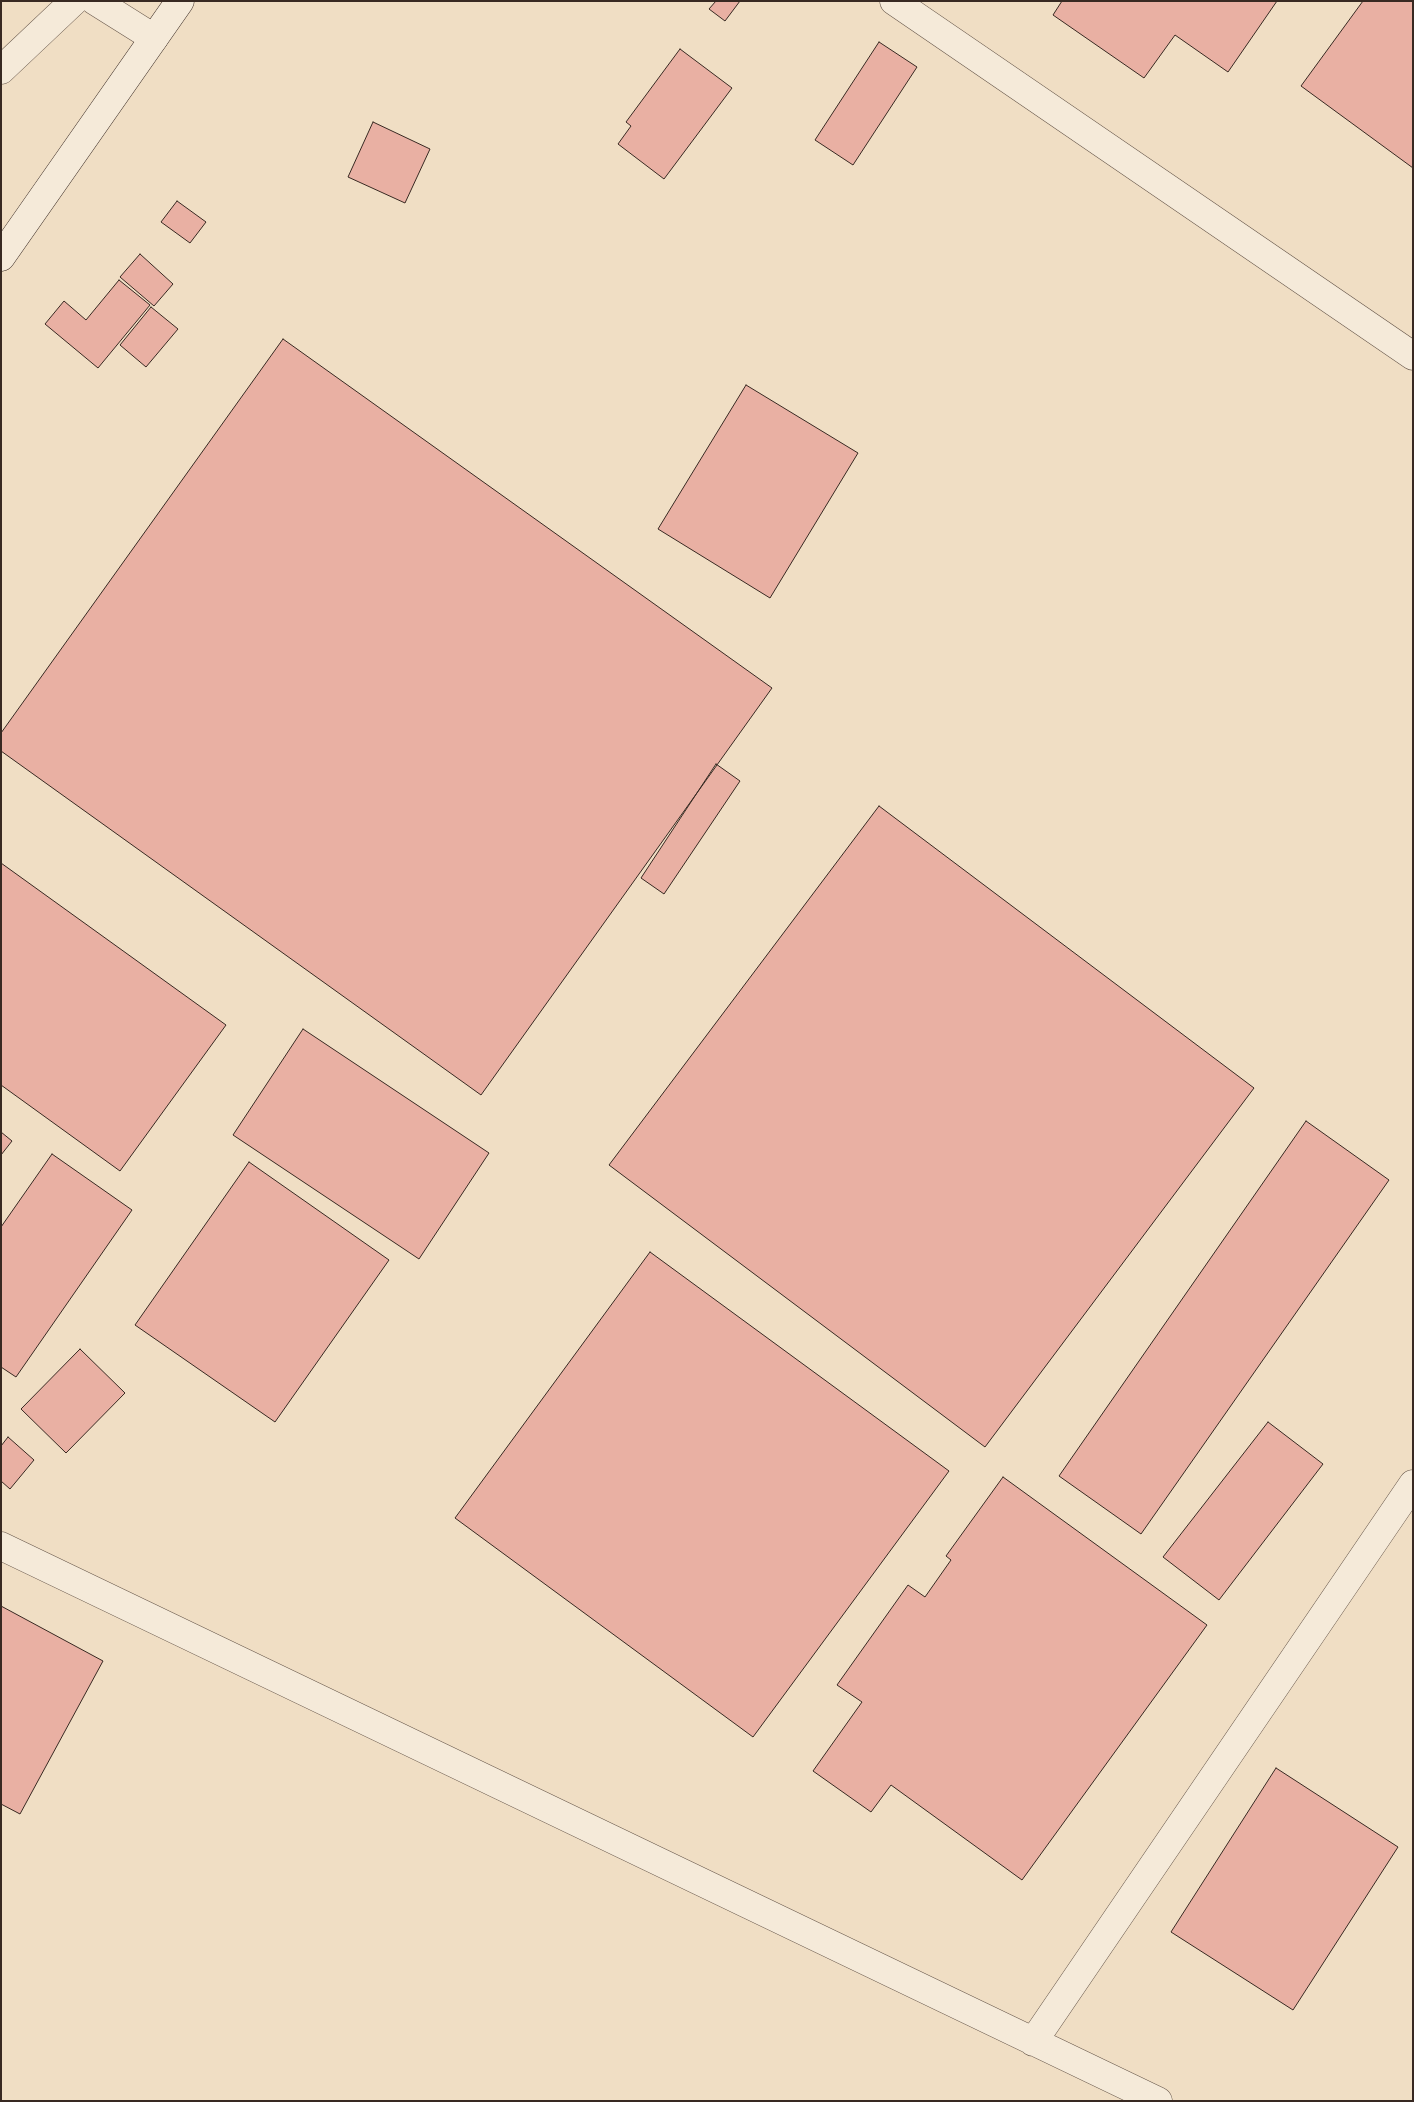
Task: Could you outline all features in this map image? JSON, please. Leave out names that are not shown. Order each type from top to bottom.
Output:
[{"type":"street","points":[[1,70],[74,1]]},
{"type":"street","points":[[95,1],[154,38]]},
{"type":"street","points":[[132,1],[154,38]]},
{"type":"street","points":[[1,257],[180,1]]},
{"type":"street","points":[[894,1],[1413,356]]},
{"type":"street","points":[[1033,2042],[1413,1484]]},
{"type":"street","points":[[1,1546],[1158,2101]]},
{"type":"building","points":[[716,1],[740,1],[725,21],[709,9]]},
{"type":"building","points":[[1062,1],[1277,1],[1228,72],[1175,35],[1144,78],[1053,15]]},
{"type":"building","points":[[1363,1],[1413,1],[1413,168],[1301,86]]},
{"type":"building","points":[[879,42],[917,67],[853,165],[815,140]]},
{"type":"building","points":[[680,49],[732,88],[664,179],[618,144],[631,126],[626,122]]},
{"type":"building","points":[[373,122],[430,149],[405,203],[348,177]]},
{"type":"building","points":[[177,201],[206,222],[190,243],[161,222]]},
{"type":"building","points":[[140,254],[173,284],[154,306],[120,277]]},
{"type":"building","points":[[119,280],[150,305],[98,368],[45,324],[64,301],[86,320]]},
{"type":"building","points":[[151,307],[178,329],[146,367],[120,345]]},
{"type":"building","points":[[283,339],[772,688],[481,1095],[1,751],[1,733]]},
{"type":"building","points":[[746,385],[858,453],[770,598],[658,529]]},
{"type":"building","points":[[716,764],[740,781],[664,894],[641,878]]},
{"type":"building","points":[[879,806],[1254,1088],[985,1447],[609,1165]]},
{"type":"building","points":[[1,863],[226,1025],[120,1171],[1,1085]]},
{"type":"building","points":[[303,1029],[489,1153],[419,1259],[233,1135]]},
{"type":"building","points":[[1306,1121],[1389,1180],[1141,1534],[1059,1476]]},
{"type":"building","points":[[1,1132],[12,1141],[1,1155]]},
{"type":"building","points":[[52,1154],[132,1210],[16,1377],[1,1367],[1,1227]]},
{"type":"building","points":[[249,1162],[389,1260],[275,1422],[135,1325]]},
{"type":"building","points":[[650,1252],[949,1471],[753,1737],[455,1518]]},
{"type":"building","points":[[80,1349],[125,1393],[66,1453],[21,1409]]},
{"type":"building","points":[[1268,1422],[1323,1464],[1219,1600],[1163,1557]]},
{"type":"building","points":[[8,1437],[34,1460],[10,1489],[1,1481],[1,1446]]},
{"type":"building","points":[[1003,1477],[1207,1625],[1022,1880],[891,1785],[871,1812],[813,1771],[862,1702],[837,1685],[908,1585],[925,1597],[951,1560],[946,1556]]},
{"type":"building","points":[[1,1606],[103,1661],[20,1814],[1,1804]]},
{"type":"building","points":[[1276,1768],[1398,1847],[1293,2010],[1171,1932]]}]
